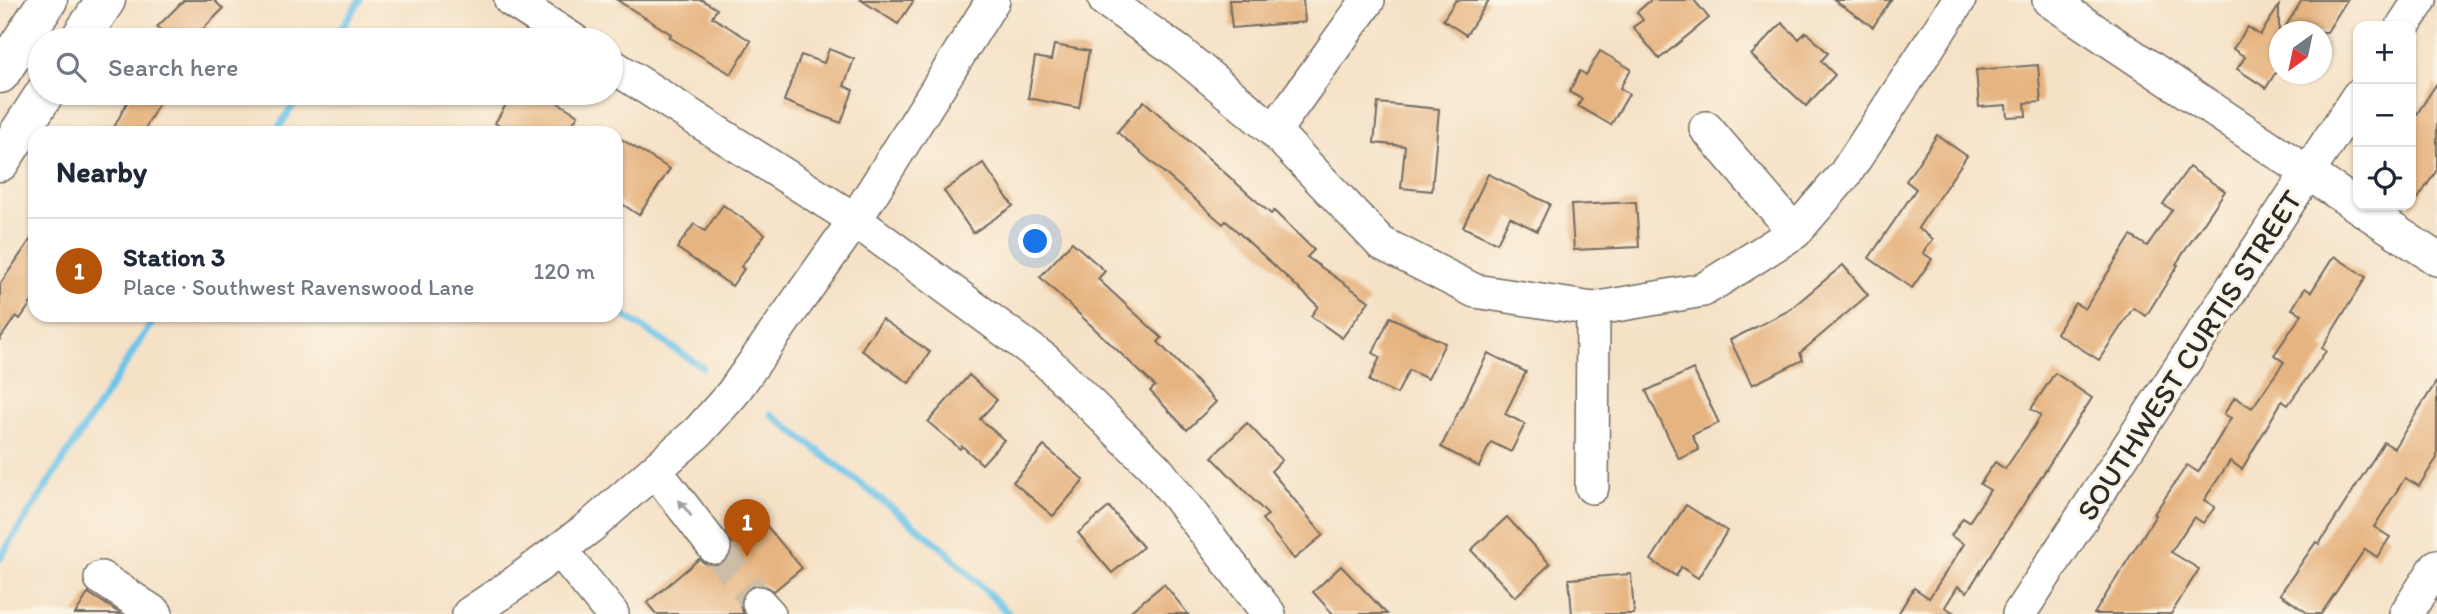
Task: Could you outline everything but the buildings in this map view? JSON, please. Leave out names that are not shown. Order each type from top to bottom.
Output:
[{"type":"main road","points":[[30,28],[48,0]]},
{"type":"main road","points":[[87,28],[106,0]]},
{"type":"main road","points":[[0,74],[28,31]]},
{"type":"main road","points":[[0,162],[37,105]]},
{"type":"street","points":[[511,0],[554,28]]},
{"type":"street","points":[[469,614],[591,526],[698,432],[732,394],[855,220],[993,0]]},
{"type":"street","points":[[1105,0],[1179,52],[1274,131],[1381,243],[1475,291],[1593,309],[1703,290],[1795,232],[1845,174],[1959,0]]},
{"type":"street","points":[[1274,131],[1368,0]]},
{"type":"street","points":[[2049,0],[2437,259]]},
{"type":"street","points":[[2406,21],[2420,0]]},
{"type":"street","points":[[623,73],[855,220],[1045,360],[1157,470],[1269,614]]},
{"type":"street","name":"SOUTHWEST CURTIS STREET","points":[[2019,614],[2353,104]]},
{"type":"street","points":[[1706,128],[1795,232]]},
{"type":"street","points":[[1592,487],[1593,309]]},
{"type":"street","points":[[655,470],[714,547]]},
{"type":"street","points":[[560,550],[612,614]]},
{"type":"street","points":[[2406,614],[2437,566]]},
{"type":"street","points":[[101,578],[156,614]]},
{"type":"waterway","points":[[342,28],[360,0]]},
{"type":"waterway","points":[[280,126],[293,105]]},
{"type":"waterway","points":[[623,315],[702,367]]},
{"type":"waterway","points":[[0,558],[152,322]]},
{"type":"waterway","points":[[771,414],[942,547],[1009,614]]},
{"type":"tunnel","points":[[714,547],[759,603]]},
{"type":"place","name":"Station 3","points":[[747,557]]}]
